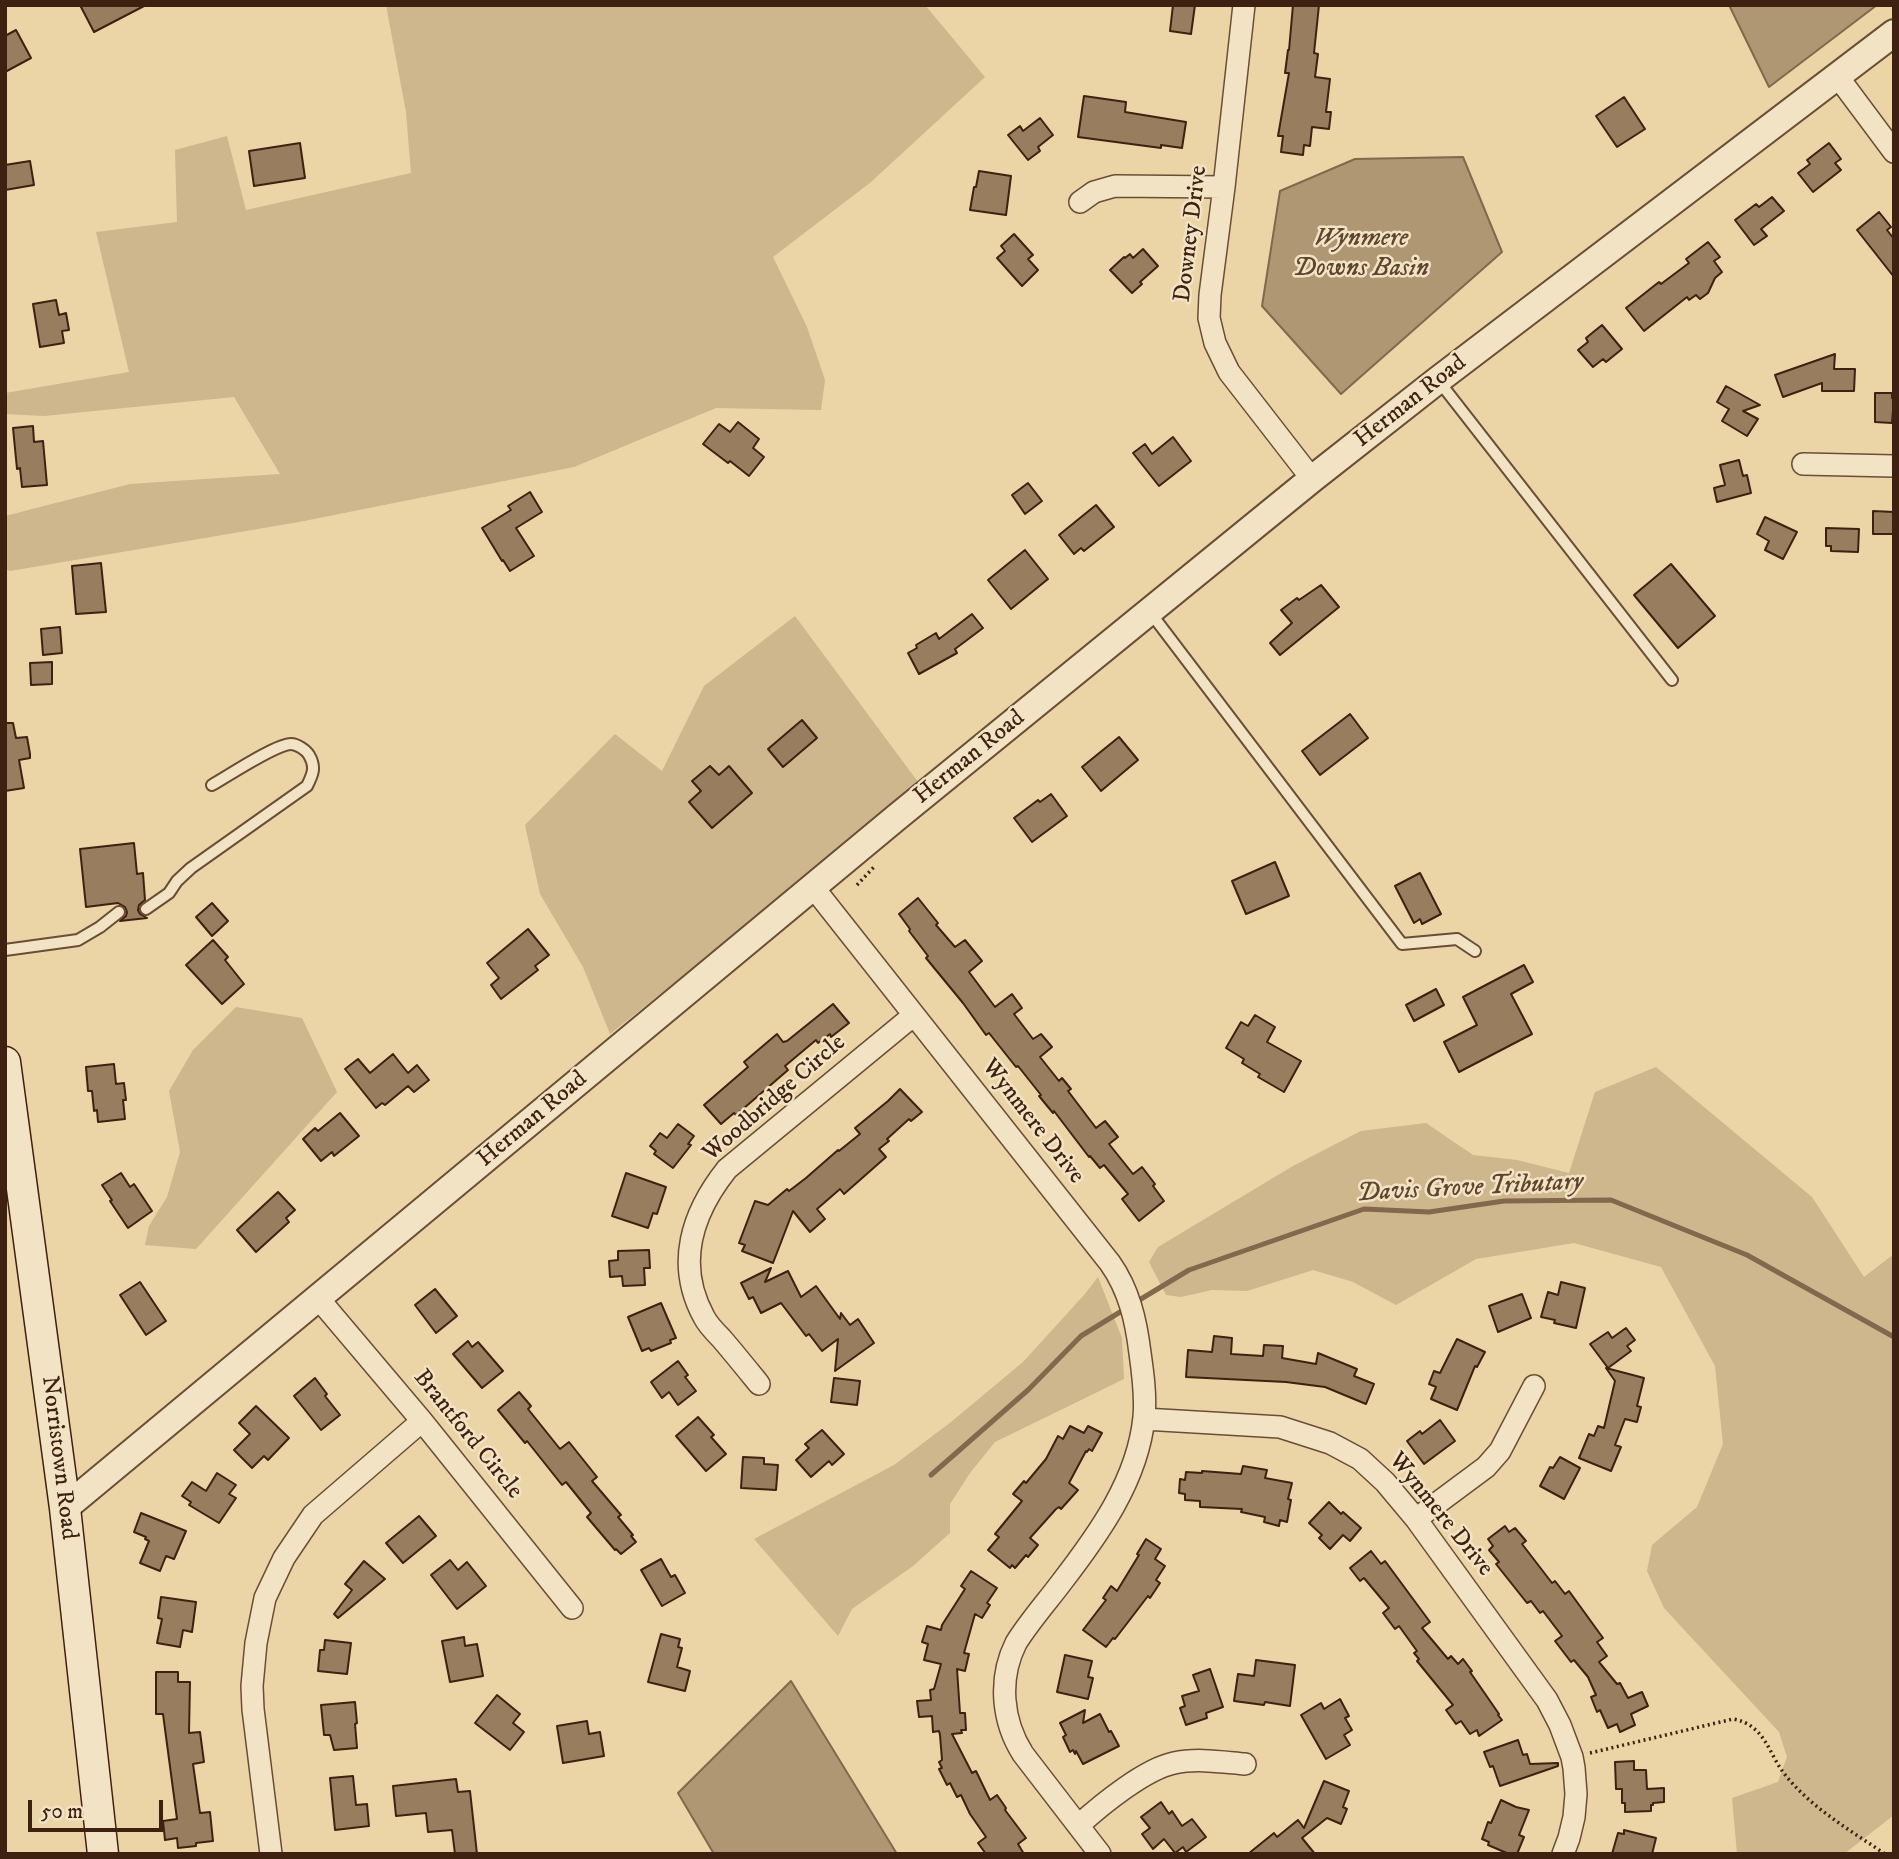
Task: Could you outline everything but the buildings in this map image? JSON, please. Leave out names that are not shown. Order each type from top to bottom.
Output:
[{"type":"main road","name":"Norristown Road","points":[[5,1062],[65,1508],[103,1854]]},
{"type":"street","name":"Downey Drive","points":[[1244,5],[1209,318],[1214,343],[1229,372],[1312,479]]},
{"type":"street","name":"Herman Road","points":[[65,1508],[813,887],[1312,479],[1894,33]]},
{"type":"street","points":[[1838,77],[1894,152]]},
{"type":"street","points":[[1080,202],[1094,192],[1115,186],[1224,187]]},
{"type":"street","points":[[1803,464],[1894,466]]},
{"type":"street","name":"Wynmere Drive","points":[[813,887],[1110,1263],[1131,1305],[1141,1359],[1144,1419],[1132,1465],[1105,1522],[1023,1632],[1010,1656],[1004,1690],[1005,1707],[1015,1742],[1100,1854]]},
{"type":"street","name":"Woodbridge Circle","points":[[759,1384],[705,1319],[695,1298],[690,1278],[689,1255],[698,1214],[714,1185],[727,1169],[914,1016]]},
{"type":"street","name":"Brantford Circle","points":[[318,1298],[422,1421],[572,1608]]},
{"type":"street","points":[[1416,1519],[1486,1467],[1500,1451],[1534,1385]]},
{"type":"street","name":"Wynmere Drive","points":[[1144,1419],[1280,1427],[1330,1443],[1367,1465],[1385,1482],[1416,1519],[1555,1711],[1572,1757],[1576,1794],[1574,1817],[1563,1854]]},
{"type":"street","points":[[271,1854],[252,1686],[256,1643],[265,1598],[284,1558],[313,1515],[422,1421]]},
{"type":"street","points":[[1079,1825],[1157,1768],[1174,1763],[1199,1761],[1245,1764]]},
{"type":"lane","points":[[1438,380],[1672,680]]},
{"type":"lane","points":[[1150,612],[1402,944],[1457,939],[1475,951]]},
{"type":"lane","points":[[146,909],[169,893],[191,868],[307,786],[314,764],[307,751],[293,744],[279,747],[212,785]]},
{"type":"lane","points":[[5,950],[78,940],[119,912]]},
{"type":"path","points":[[1572,1757],[1733,1720],[1746,1721],[1757,1729],[1786,1775],[1817,1808],[1885,1854]]},
{"type":"shaded area","points":[[386,5],[925,5],[985,77],[871,182],[773,257],[807,327],[825,380],[821,410],[716,408],[574,467],[299,522],[10,571],[5,569],[5,516],[130,484],[280,474],[234,397],[44,416],[5,414],[5,393],[129,372],[96,232],[177,222],[175,150],[227,136],[246,210],[411,173],[406,112]]},
{"type":"shaded area","points":[[795,616],[921,786],[610,1034],[583,967],[540,894],[525,825],[615,734],[662,771],[704,686]]},
{"type":"shaded area","points":[[236,1007],[302,1018],[337,1092],[196,1249],[145,1245],[149,1226],[167,1197],[180,1152],[169,1091],[193,1050]]},
{"type":"shaded area","points":[[1656,1067],[1812,1197],[1864,1277],[1894,1254],[1894,1815],[1844,1854],[1737,1854],[1732,1798],[1778,1782],[1787,1757],[1779,1732],[1664,1608],[1647,1571],[1652,1545],[1697,1507],[1723,1444],[1715,1366],[1661,1267],[1574,1243],[1476,1259],[1396,1305],[1353,1282],[1313,1270],[1247,1291],[1212,1290],[1181,1297],[1166,1295],[1149,1262],[1158,1247],[1293,1166],[1361,1131],[1426,1123],[1473,1155],[1517,1160],[1569,1173],[1595,1092]]},
{"type":"shaded area","points":[[1098,1277],[1122,1338],[1124,1379],[995,1442],[950,1504],[950,1533],[913,1566],[852,1609],[838,1636],[754,1539],[894,1465],[951,1422],[1023,1362]]},
{"type":"water","points":[[1729,5],[1877,5],[1769,87]]},
{"type":"water","name":"Wynmere Downs Basin","points":[[1463,157],[1502,252],[1341,394],[1262,306],[1280,191],[1355,159]]},
{"type":"water","points":[[791,1681],[897,1854],[714,1854],[678,1793]]},
{"type":"waterway","name":"Davis Grove Tributary","points":[[1136,1302],[1189,1270],[1364,1209],[1429,1212],[1504,1201],[1611,1200],[1747,1255],[1894,1337]]},
{"type":"waterway","name":"Davis Grove Tributary","points":[[931,1475],[1028,1390],[1081,1336],[1125,1309]]}]
